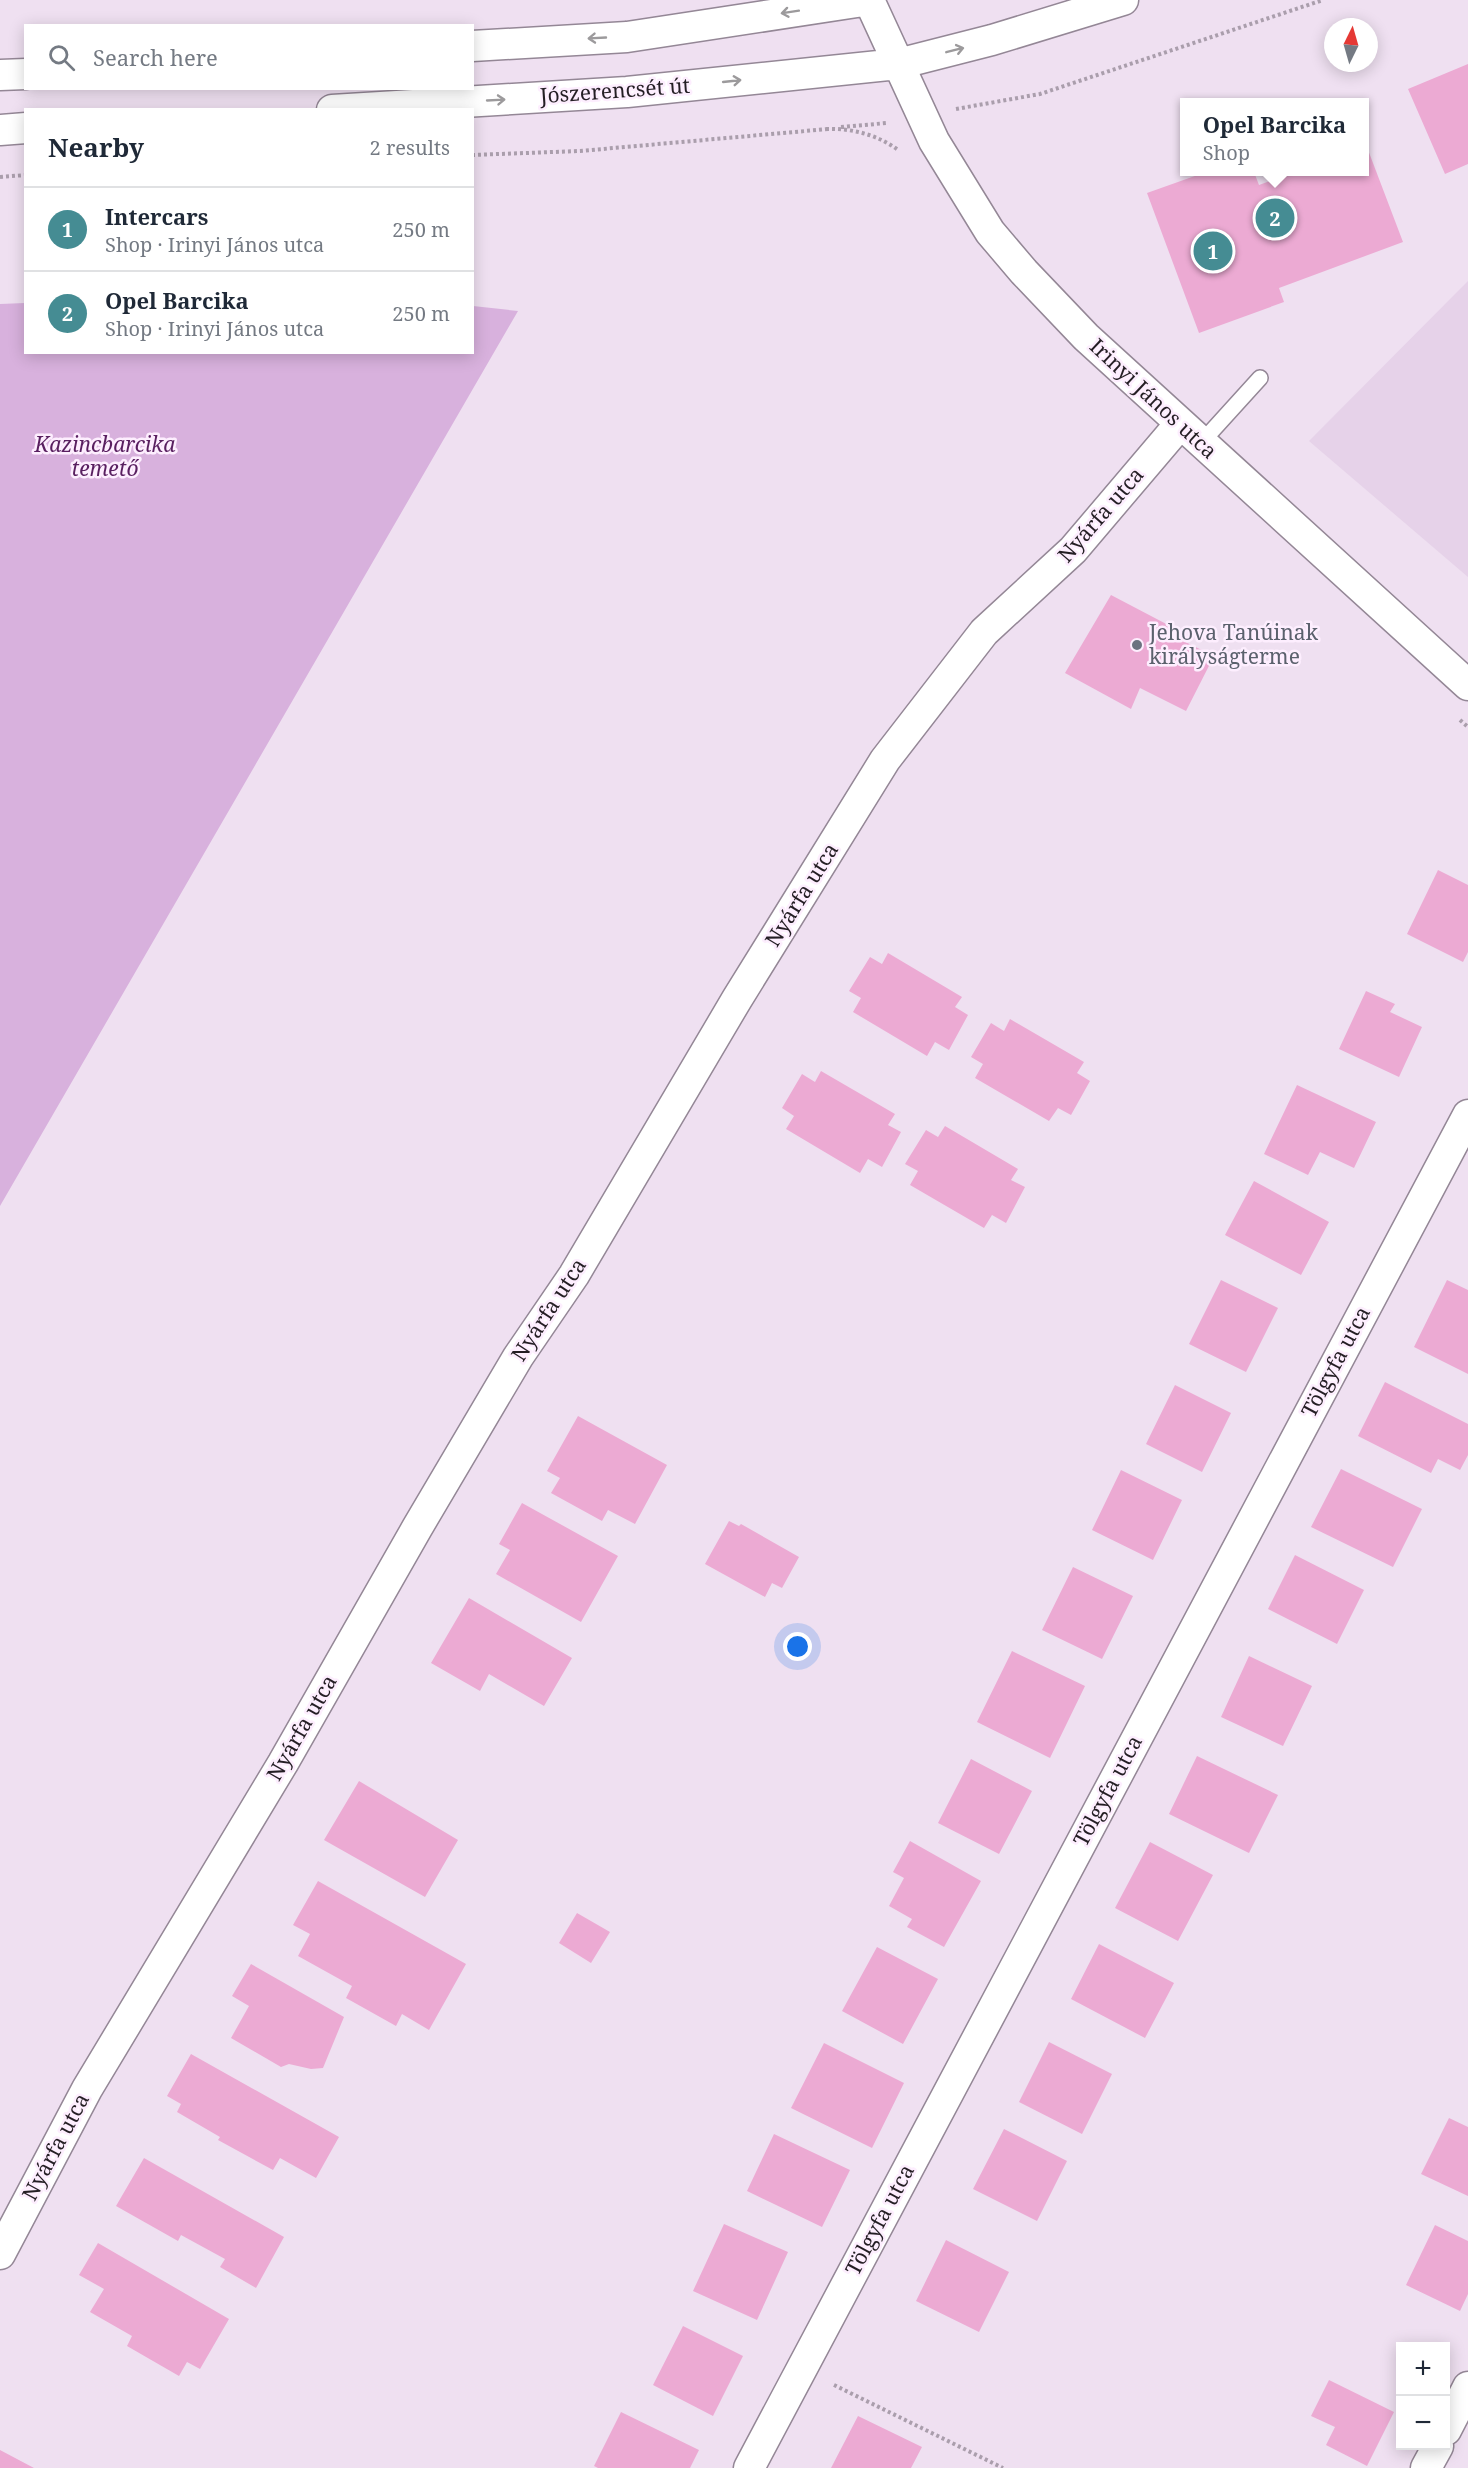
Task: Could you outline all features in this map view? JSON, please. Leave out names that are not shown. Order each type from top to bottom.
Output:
[{"type":"street","points":[[474,46],[627,37],[870,0],[898,64]]},
{"type":"street","name":"Jószerencsét út","points":[[365,108],[627,92],[898,64],[992,40],[1123,0]]},
{"type":"street","name":"Irinyi János utca","points":[[898,64],[939,149],[990,232],[1003,248],[1086,337],[1468,685]]},
{"type":"street","points":[[0,75],[24,74]]},
{"type":"street","points":[[0,130],[24,128]]},
{"type":"street","name":"Nyárfa utca","points":[[0,2254],[87,2089],[283,1763],[518,1357],[574,1275],[737,999],[885,760],[984,632],[1073,550],[1190,433]]},
{"type":"street","name":"Tölgyfa utca","points":[[749,2468],[1468,1115]]},
{"type":"street","points":[[1450,2422],[1468,2386]]},
{"type":"street","points":[[1426,2468],[1435,2450]]},
{"type":"lane","points":[[1190,433],[1260,378]]},
{"type":"path","points":[[474,155],[580,151],[903,121],[1040,94],[1323,0]]},
{"type":"path","points":[[826,129],[838,129],[879,138],[901,153]]},
{"type":"path","points":[[0,177],[24,175]]},
{"type":"path","points":[[801,2368],[1003,2468]]},
{"type":"shaded area","points":[[1468,281],[1468,577],[1309,441]]},
{"type":"green space","name":"Kazincbarcika temető","points":[[24,303],[24,354],[474,354],[474,306],[518,311],[0,1206],[0,304]]},
{"type":"building","points":[[1468,64],[1468,164],[1445,174],[1408,89]]},
{"type":"building","points":[[1369,153],[1403,242],[1279,288],[1284,302],[1199,333],[1147,193],[1195,176],[1256,176],[1259,185],[1284,176],[1369,176]]},
{"type":"building","name":"Jehova Tanúinak királyságterme","points":[[1111,595],[1172,627],[1169,634],[1214,656],[1186,711],[1140,688],[1131,709],[1065,673]]},
{"type":"building","points":[[1438,870],[1468,885],[1468,952],[1463,962],[1407,934]]},
{"type":"building","points":[[888,953],[962,997],[955,1007],[968,1015],[949,1050],[935,1042],[927,1056],[853,1012],[861,998],[849,991],[870,957],[882,964]]},
{"type":"building","points":[[1366,991],[1395,1004],[1390,1012],[1422,1027],[1399,1077],[1339,1049]]},
{"type":"building","points":[[1010,1019],[1084,1062],[1077,1073],[1090,1081],[1071,1115],[1058,1108],[1049,1121],[975,1078],[983,1064],[971,1057],[991,1023],[1004,1031]]},
{"type":"building","points":[[821,1071],[895,1114],[888,1125],[901,1132],[882,1167],[868,1159],[860,1173],[786,1129],[794,1116],[782,1108],[802,1074],[815,1082]]},
{"type":"building","points":[[1297,1085],[1376,1122],[1354,1168],[1320,1152],[1308,1175],[1264,1154]]},
{"type":"building","points":[[945,1126],[1018,1169],[1011,1180],[1025,1187],[1006,1223],[992,1215],[984,1228],[910,1185],[918,1171],[905,1164],[926,1130],[938,1137]]},
{"type":"building","points":[[1254,1181],[1329,1222],[1301,1275],[1225,1235]]},
{"type":"building","points":[[1221,1280],[1278,1308],[1246,1372],[1189,1344]]},
{"type":"building","points":[[1447,1280],[1468,1290],[1468,1374],[1414,1347]]},
{"type":"building","points":[[1385,1382],[1468,1424],[1468,1455],[1460,1470],[1438,1459],[1431,1473],[1358,1436]]},
{"type":"building","points":[[1175,1385],[1231,1413],[1202,1472],[1146,1444]]},
{"type":"building","points":[[578,1416],[667,1465],[635,1524],[608,1510],[602,1521],[551,1493],[560,1478],[547,1471]]},
{"type":"building","points":[[1341,1469],[1422,1509],[1393,1567],[1311,1527]]},
{"type":"building","points":[[1121,1470],[1182,1500],[1153,1560],[1092,1530]]},
{"type":"building","points":[[522,1503],[618,1556],[581,1622],[496,1574],[510,1550],[499,1544]]},
{"type":"building","points":[[729,1521],[739,1526],[741,1524],[799,1557],[782,1588],[772,1583],[765,1597],[705,1564]]},
{"type":"building","points":[[1295,1555],[1364,1590],[1337,1644],[1268,1609]]},
{"type":"building","points":[[1073,1567],[1133,1596],[1102,1659],[1042,1630]]},
{"type":"building","points":[[469,1598],[572,1658],[544,1706],[489,1674],[480,1691],[431,1663]]},
{"type":"building","points":[[1012,1651],[1085,1686],[1050,1758],[977,1722]]},
{"type":"building","points":[[1249,1656],[1312,1686],[1283,1746],[1221,1717]]},
{"type":"building","points":[[1197,1756],[1278,1795],[1249,1853],[1169,1814]]},
{"type":"building","points":[[971,1759],[1032,1791],[999,1854],[938,1823]]},
{"type":"building","points":[[359,1781],[458,1840],[425,1897],[324,1840]]},
{"type":"building","points":[[910,1841],[981,1881],[944,1947],[907,1927],[912,1919],[889,1906],[904,1878],[893,1872]]},
{"type":"building","points":[[1150,1842],[1213,1875],[1178,1941],[1115,1908]]},
{"type":"building","points":[[318,1881],[466,1964],[429,2030],[402,2014],[396,2026],[346,1998],[352,1986],[298,1956],[310,1934],[293,1925]]},
{"type":"building","points":[[577,1913],[610,1932],[591,1963],[559,1943]]},
{"type":"building","points":[[1099,1944],[1174,1983],[1145,2038],[1071,1999]]},
{"type":"building","points":[[877,1947],[938,1979],[903,2044],[842,2011]]},
{"type":"building","points":[[251,1964],[344,2017],[323,2068],[311,2069],[289,2064],[281,2067],[231,2038],[249,2006],[232,1996]]},
{"type":"building","points":[[1049,2042],[1112,2074],[1082,2134],[1019,2102]]},
{"type":"building","points":[[824,2043],[904,2083],[872,2148],[791,2108]]},
{"type":"building","points":[[191,2054],[339,2137],[316,2178],[280,2158],[273,2170],[218,2140],[220,2137],[177,2112],[181,2104],[167,2096]]},
{"type":"building","points":[[1449,2118],[1468,2127],[1468,2196],[1421,2174]]},
{"type":"building","points":[[1004,2129],[1067,2161],[1037,2221],[973,2189]]},
{"type":"building","points":[[774,2134],[850,2170],[822,2227],[747,2191]]},
{"type":"building","points":[[144,2158],[284,2237],[256,2288],[220,2267],[225,2259],[181,2235],[178,2241],[116,2206]]},
{"type":"building","points":[[724,2224],[788,2252],[757,2320],[693,2291]]},
{"type":"building","points":[[1435,2225],[1468,2241],[1468,2294],[1460,2311],[1406,2285]]},
{"type":"building","points":[[946,2240],[1009,2272],[979,2332],[916,2301]]},
{"type":"building","points":[[98,2243],[229,2319],[200,2369],[187,2362],[179,2376],[127,2346],[132,2336],[90,2312],[104,2289],[79,2275]]},
{"type":"building","points":[[683,2326],[743,2356],[713,2416],[653,2385]]},
{"type":"building","points":[[1329,2380],[1394,2412],[1367,2466],[1326,2445],[1335,2427],[1311,2416]]},
{"type":"building","points":[[621,2412],[699,2450],[690,2468],[598,2468],[594,2466]]},
{"type":"building","points":[[858,2416],[922,2447],[911,2468],[831,2468]]},
{"type":"building","points":[[0,2450],[34,2468],[0,2468]]},
{"type":"place","name":"Opel Barcika","points":[[1275,218]]},
{"type":"place","name":"Intercars","points":[[1213,251]]},
{"type":"place","name":"Jehova Tanúinak királyságterme","points":[[1137,645]]}]
